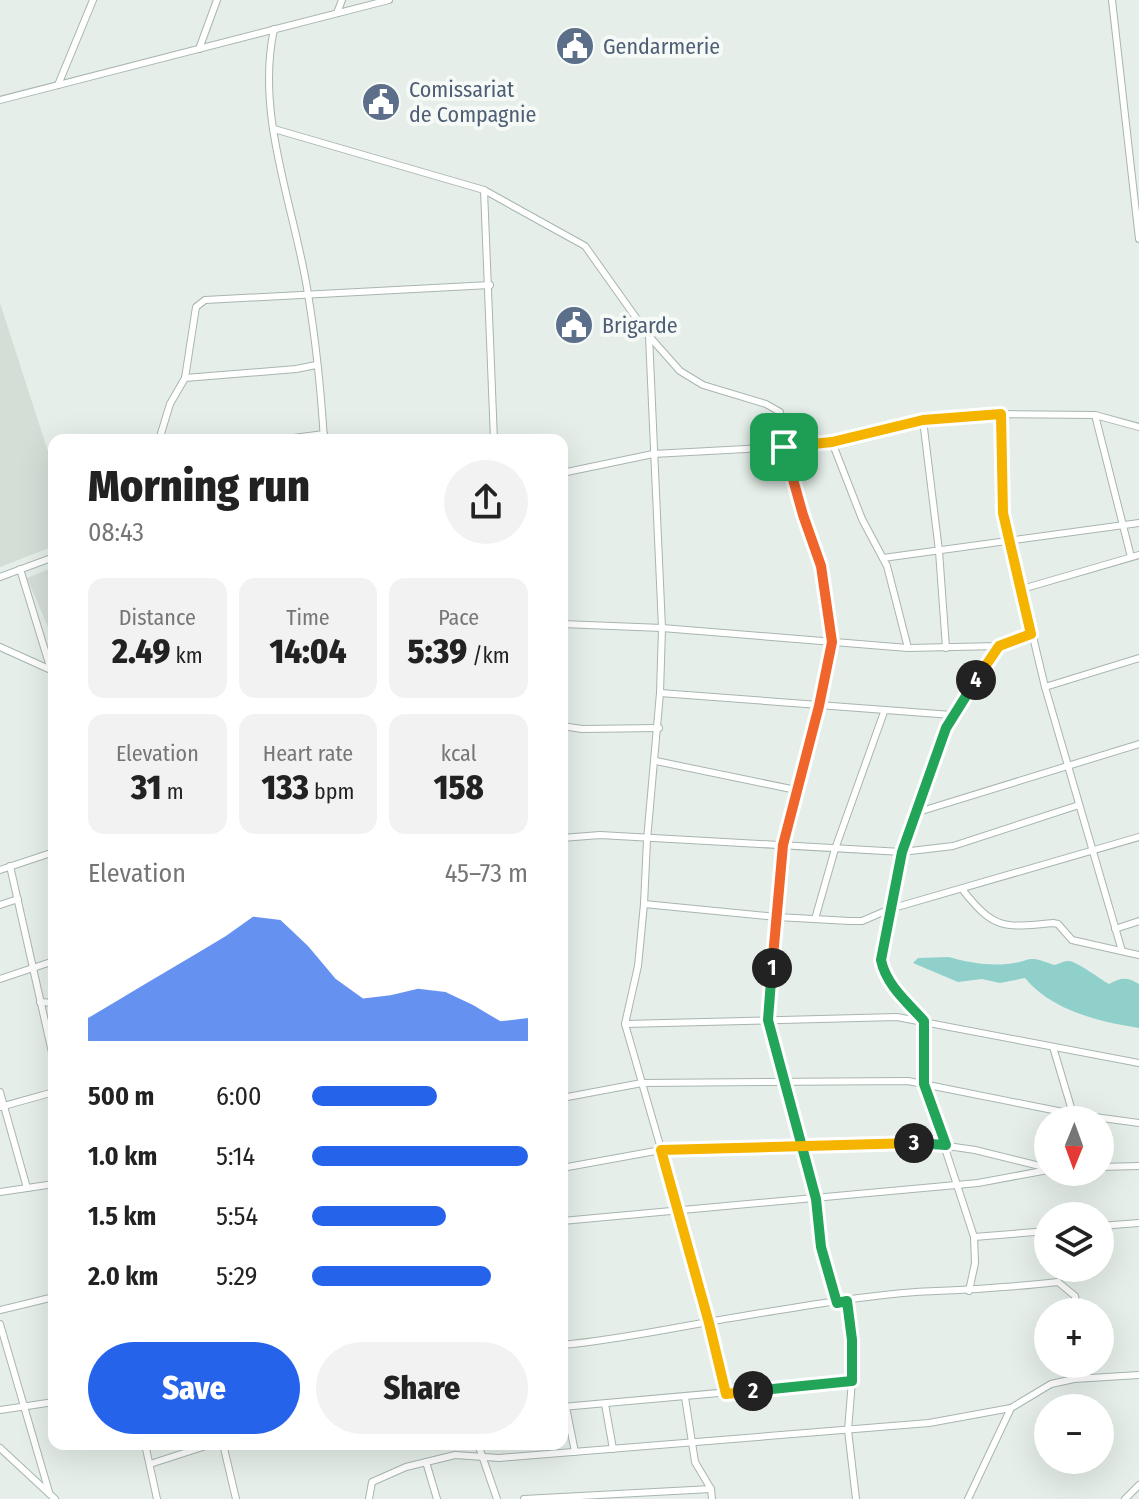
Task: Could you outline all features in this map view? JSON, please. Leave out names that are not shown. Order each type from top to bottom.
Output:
[{"type":"street","points":[[58,86],[93,0]]},
{"type":"street","points":[[199,49],[217,0]]},
{"type":"street","points":[[337,13],[342,0]]},
{"type":"street","points":[[0,100],[389,0]]},
{"type":"street","points":[[1112,0],[1139,239]]},
{"type":"street","points":[[274,29],[268,65],[274,129],[308,294],[324,434]]},
{"type":"street","points":[[274,129],[484,190],[585,246],[649,336],[680,371],[703,385],[775,407],[780,412],[784,447],[821,566],[832,642],[783,845],[768,1020],[816,1199],[821,1247],[837,1303]]},
{"type":"street","points":[[484,190],[494,434]]},
{"type":"street","points":[[161,434],[170,404],[185,378],[199,302],[490,285]]},
{"type":"street","points":[[649,336],[662,628],[659,728],[638,966],[625,1024],[679,1211],[726,1394]]},
{"type":"street","points":[[185,378],[316,365]]},
{"type":"street","points":[[568,472],[653,454],[832,442],[923,420],[1001,414],[1095,415],[1139,427]]},
{"type":"street","points":[[1001,414],[1003,513],[1045,687],[1122,951]]},
{"type":"street","points":[[1022,589],[1135,556],[1095,415]]},
{"type":"street","points":[[923,420],[939,551],[946,648]]},
{"type":"street","points":[[832,442],[862,519],[883,558],[908,648]]},
{"type":"street","points":[[883,558],[1139,523]]},
{"type":"street","points":[[0,577],[48,559]]},
{"type":"street","points":[[20,569],[48,658]]},
{"type":"street","points":[[568,624],[662,628],[908,648],[999,646],[1031,634]]},
{"type":"street","points":[[969,1291],[975,1263],[974,1237],[924,1084],[924,1021],[891,983],[881,960],[902,852],[915,813],[952,715],[999,646]]},
{"type":"street","points":[[0,647],[48,669]]},
{"type":"street","points":[[1045,687],[1139,658]]},
{"type":"street","points":[[660,693],[952,715]]},
{"type":"street","points":[[815,919],[835,849],[884,712]]},
{"type":"street","points":[[568,727],[659,728]]},
{"type":"street","points":[[915,813],[1139,744]]},
{"type":"street","points":[[656,761],[796,790]]},
{"type":"street","points":[[568,838],[600,835],[902,852],[953,846],[1079,805]]},
{"type":"street","points":[[644,904],[777,917],[862,921],[890,909],[1139,837]]},
{"type":"street","points":[[0,870],[48,854]]},
{"type":"street","points":[[10,866],[48,1036]]},
{"type":"street","points":[[962,889],[976,907],[999,924],[1058,924],[1072,940],[1139,955]]},
{"type":"street","points":[[0,905],[18,899]]},
{"type":"street","points":[[1115,929],[1139,921]]},
{"type":"street","points":[[0,979],[48,963]]},
{"type":"street","points":[[40,1002],[48,1003]]},
{"type":"street","points":[[625,1024],[897,1017],[1139,1063]]},
{"type":"street","points":[[1053,1047],[1071,1106]]},
{"type":"street","points":[[568,1097],[642,1083],[908,1081],[1034,1106]]},
{"type":"street","points":[[0,1092],[27,1188]]},
{"type":"street","points":[[2,1106],[48,1094]]},
{"type":"street","points":[[1114,1120],[1139,1123]]},
{"type":"street","points":[[568,1167],[661,1150],[927,1143],[1034,1166]]},
{"type":"street","points":[[1114,1167],[1139,1166]]},
{"type":"street","points":[[568,1220],[957,1185],[1034,1171]]},
{"type":"street","points":[[0,1192],[48,1185]]},
{"type":"street","points":[[1114,1225],[1139,1223]]},
{"type":"street","points":[[974,1237],[1034,1232]]},
{"type":"street","points":[[568,1344],[654,1334],[847,1301],[935,1291],[969,1291],[1058,1282],[1075,1298]]},
{"type":"street","points":[[0,1310],[48,1298]]},
{"type":"street","points":[[847,1301],[852,1340],[848,1430],[856,1499]]},
{"type":"street","points":[[0,1324],[49,1492]]},
{"type":"street","points":[[369,1499],[372,1482],[396,1471],[455,1455],[483,1459],[929,1423],[1011,1408],[1051,1384],[1074,1379],[1139,1375]]},
{"type":"street","points":[[568,1407],[852,1381]]},
{"type":"street","points":[[685,1397],[695,1462],[711,1489],[712,1499]]},
{"type":"street","points":[[0,1410],[48,1403]]},
{"type":"street","points":[[605,1404],[613,1449]]},
{"type":"street","points":[[968,1499],[1011,1408]]},
{"type":"street","points":[[568,1423],[575,1452]]},
{"type":"street","points":[[0,1448],[55,1499]]},
{"type":"street","points":[[146,1450],[157,1499]]},
{"type":"street","points":[[150,1464],[193,1450]]},
{"type":"street","points":[[224,1450],[236,1499]]},
{"type":"street","points":[[480,1450],[497,1499]]},
{"type":"street","points":[[426,1462],[437,1499]]},
{"type":"street","points":[[1125,1499],[1139,1485]]},
{"type":"street","points":[[524,1499],[711,1489]]},
{"type":"shaded area","points":[[0,303],[48,451],[48,548],[0,567]]},
{"type":"shaded area","points":[[48,569],[48,627],[27,578]]},
{"type":"water","points":[[949,957],[992,964],[1033,959],[1054,965],[1071,961],[1109,984],[1121,979],[1131,980],[1139,984],[1139,1028],[1077,1013],[1048,998],[1025,978],[1000,983],[982,979],[958,982],[913,963],[918,958]]},
{"type":"place","name":"Gendarmerie","points":[[575,46]]},
{"type":"place","name":"Comissariat de Compagnie","points":[[381,102]]},
{"type":"place","name":"Brigarde","points":[[574,325]]},
{"type":"route","points":[[784,447],[821,566],[832,642],[783,845],[768,1020],[803,1147],[816,1199],[827,1272],[837,1303],[847,1301],[852,1340],[852,1381],[726,1394],[661,1150],[803,1147],[927,1143],[946,1145],[924,1084],[924,1021],[891,983],[884,973],[881,960],[902,852],[946,728],[999,646],[1031,634],[1003,513],[1001,414],[923,420],[832,442],[784,447]]}]
